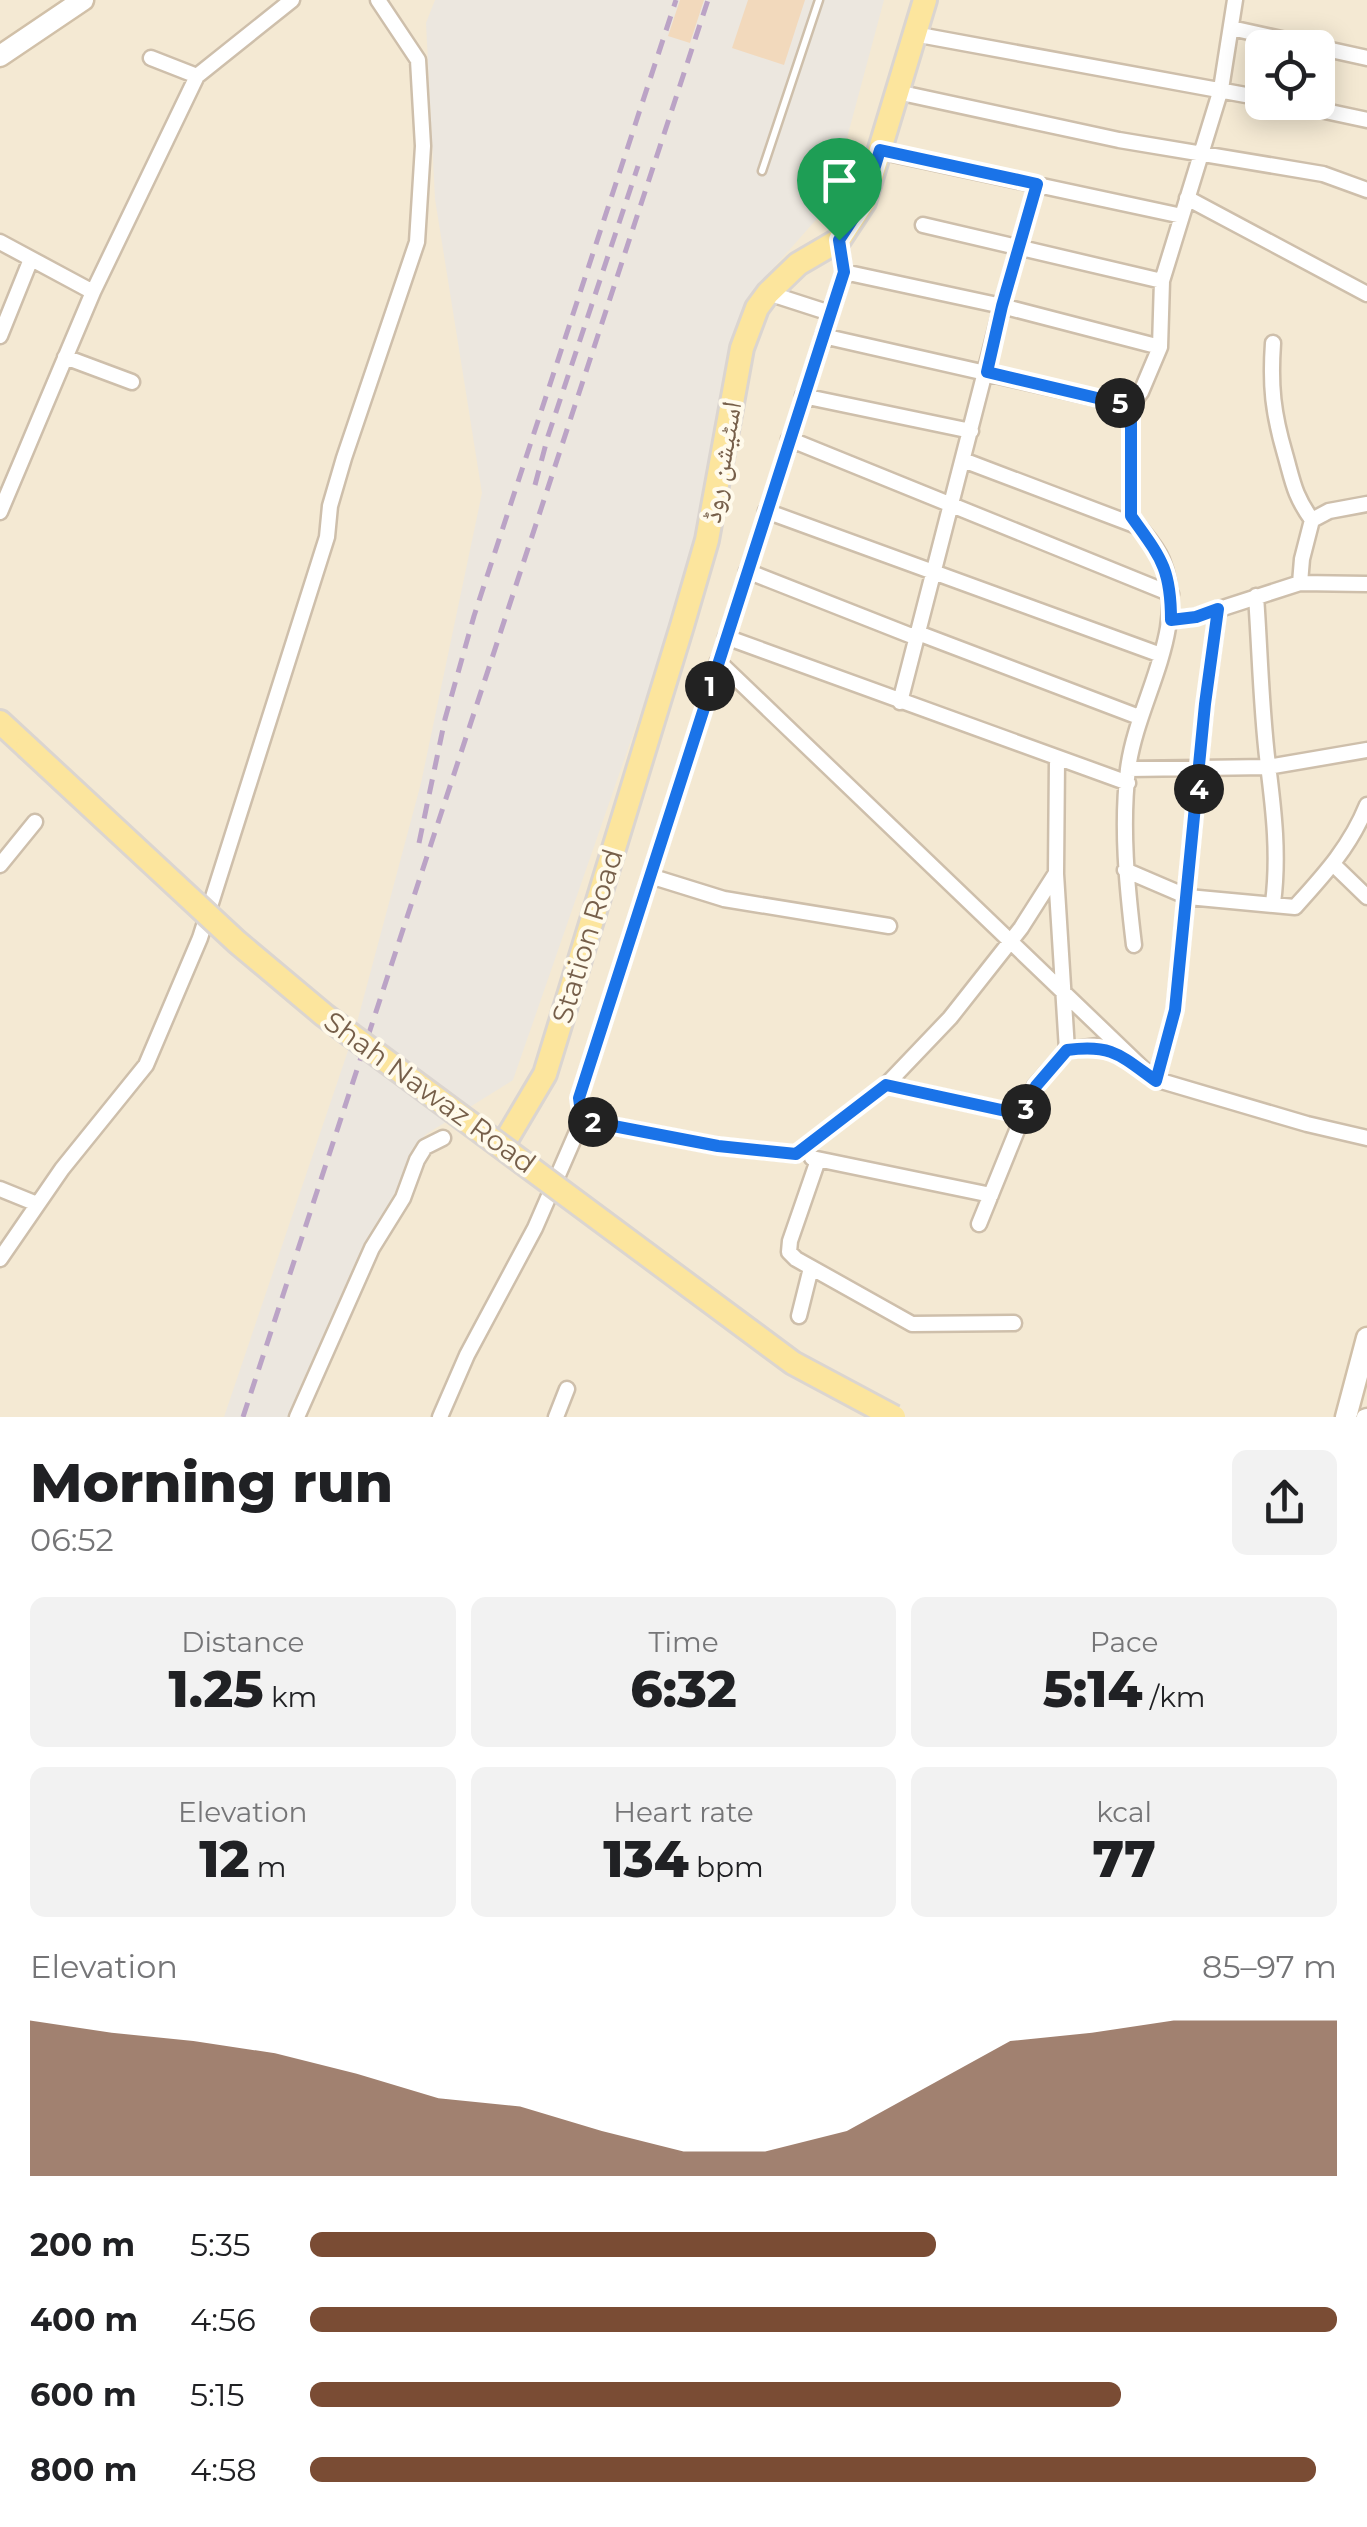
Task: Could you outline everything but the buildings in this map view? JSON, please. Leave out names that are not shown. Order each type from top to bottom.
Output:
[{"type":"main road","points":[[0,56],[83,0]]},
{"type":"main road","points":[[839,240],[913,0]]},
{"type":"main road","name":"اسٹیشن روڈ","points":[[654,719],[707,540],[742,348],[757,308],[798,264],[839,240],[864,202],[926,0]]},
{"type":"main road","name":"Station Road","points":[[503,1145],[546,1074],[654,719]]},
{"type":"main road","name":"Shah Nawaz Road","points":[[0,722],[236,942],[324,1014],[793,1364],[894,1417]]},
{"type":"main road","points":[[1346,1417],[1367,1338]]},
{"type":"street","points":[[0,512],[93,292],[197,76],[292,0]]},
{"type":"street","points":[[0,1259],[37,1204],[146,1065],[200,938],[327,537],[330,506],[344,458],[418,242],[423,146],[418,60],[378,0]]},
{"type":"street","points":[[1134,945],[1125,870],[1128,776],[1139,717],[1171,620],[1171,594],[1162,560],[1131,516],[1131,406],[1160,347],[1162,281],[1220,89],[1235,0]]},
{"type":"street","points":[[1231,28],[1367,58]]},
{"type":"street","points":[[914,34],[1245,94]]},
{"type":"street","points":[[151,58],[197,76]]},
{"type":"street","points":[[896,92],[1119,140],[1323,174],[1367,190]]},
{"type":"street","points":[[1335,113],[1367,120]]},
{"type":"street","points":[[880,150],[1182,216]]},
{"type":"street","points":[[900,702],[1037,184]]},
{"type":"street","points":[[1188,198],[1367,294]]},
{"type":"street","points":[[923,226],[1162,281]]},
{"type":"street","points":[[440,1417],[467,1355],[535,1228],[582,1120],[579,1098],[844,272],[839,240]]},
{"type":"street","points":[[0,242],[93,292]]},
{"type":"street","points":[[0,336],[32,259]]},
{"type":"street","points":[[844,272],[1002,306],[1160,347]]},
{"type":"street","points":[[768,293],[830,313]]},
{"type":"street","points":[[822,336],[1131,406]]},
{"type":"street","points":[[1273,343],[1270,386],[1274,422],[1295,497],[1312,520]]},
{"type":"street","points":[[65,358],[132,382]]},
{"type":"street","points":[[803,396],[971,431]]},
{"type":"street","points":[[790,439],[1171,594]]},
{"type":"street","points":[[963,460],[1138,526]]},
{"type":"street","points":[[1300,583],[1312,520],[1329,511],[1367,504]]},
{"type":"street","points":[[766,511],[1161,656]]},
{"type":"street","points":[[747,572],[1139,717]]},
{"type":"street","points":[[1171,620],[1196,617],[1300,583],[1367,584]]},
{"type":"street","points":[[1256,596],[1278,867],[1272,903]]},
{"type":"street","points":[[1156,1081],[1175,1010],[1218,609]]},
{"type":"street","points":[[726,637],[1057,760],[1128,776],[1201,767],[1268,767],[1367,750]]},
{"type":"street","points":[[718,661],[1156,1081]]},
{"type":"street","points":[[1057,760],[1056,873],[1067,1050]]},
{"type":"street","points":[[1125,870],[1188,897],[1295,908],[1334,866],[1357,831],[1367,805]]},
{"type":"street","points":[[0,865],[35,822]]},
{"type":"street","points":[[1334,866],[1367,897]]},
{"type":"street","points":[[796,1154],[886,1085],[950,1018],[1056,873]]},
{"type":"street","points":[[650,876],[724,899],[889,926]]},
{"type":"street","points":[[979,1224],[1036,1086],[1067,1050],[1098,1046],[1126,1059],[1156,1081],[1176,1083],[1307,1124],[1367,1138]]},
{"type":"street","points":[[886,1085],[1024,1115]]},
{"type":"street","points":[[582,1120],[718,1146],[796,1154],[991,1195]]},
{"type":"street","points":[[297,1417],[372,1248],[403,1198],[417,1160],[425,1147],[443,1138]]},
{"type":"street","points":[[818,1160],[789,1252],[912,1324],[1014,1324]]},
{"type":"street","points":[[0,1188],[37,1204]]},
{"type":"street","points":[[799,1316],[811,1268]]},
{"type":"street","points":[[556,1417],[567,1389]]},
{"type":"lane","points":[[762,171],[819,0]]},
{"type":"shaded area","points":[[0,0],[1367,0],[1367,1417],[0,1417]]},
{"type":"shaded area","points":[[435,0],[884,0],[829,205],[769,273],[726,365],[699,544],[513,1080],[425,1135],[303,1380],[290,1417],[224,1417],[355,1030],[421,783],[482,493],[435,199],[426,23]]},
{"type":"railway","points":[[419,843],[445,719],[474,616],[676,0]]},
{"type":"railway","points":[[243,1417],[708,0]]},
{"type":"railway","points":[[535,485],[638,166]]},
{"type":"route","points":[[880,150],[1037,184],[987,372],[1131,406],[1131,516],[1162,560],[1171,594],[1171,620],[1218,609],[1175,1010],[1156,1081],[1126,1059],[1098,1046],[1067,1050],[1036,1086],[1024,1115],[886,1085],[796,1154],[718,1146],[582,1120],[579,1098],[844,272],[839,240],[864,202],[880,150]]}]
